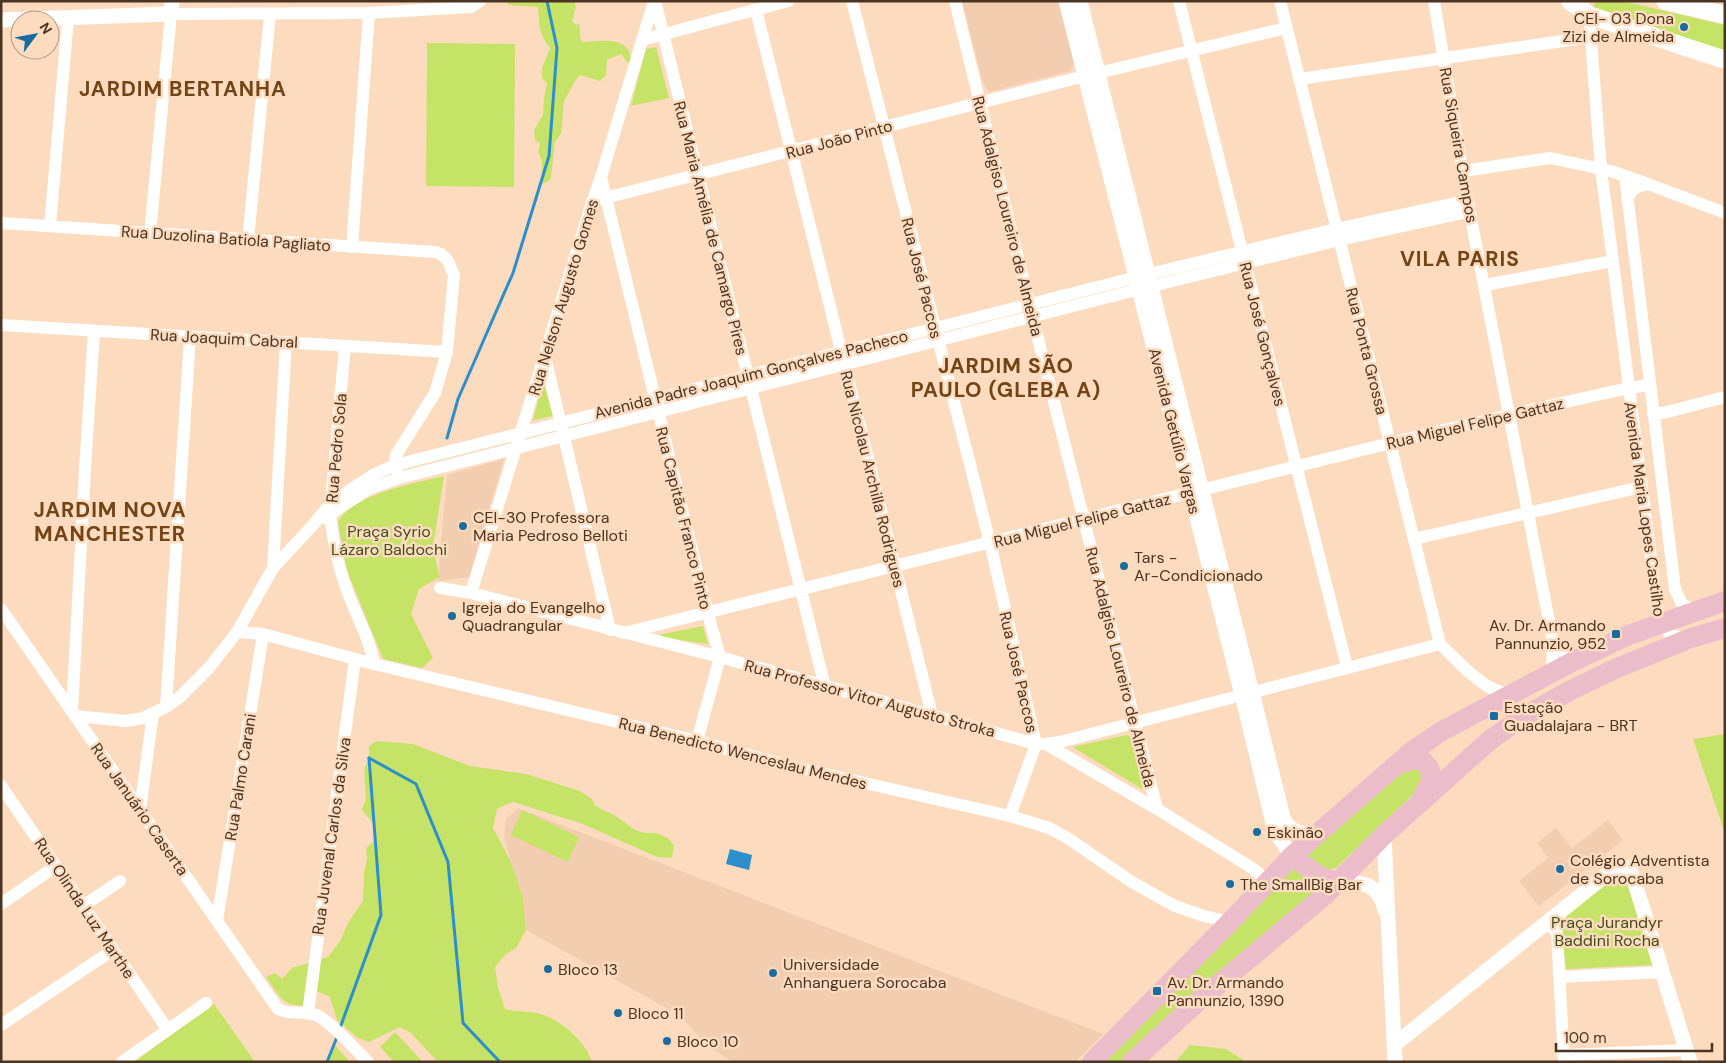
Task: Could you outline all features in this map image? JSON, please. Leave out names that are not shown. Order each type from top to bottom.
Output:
[{"type":"main road","points":[[1570,1],[1725,60]]},
{"type":"main road","points":[[1578,1],[1590,8]]},
{"type":"main road","points":[[1665,1],[1725,16]]},
{"type":"main road","points":[[1092,1062],[1269,882],[1292,856],[1411,752],[1442,731],[1552,671],[1630,635],[1725,601]]},
{"type":"main road","points":[[1132,1062],[1194,1004],[1325,895],[1421,800],[1490,740],[1523,717],[1573,689],[1617,668],[1691,638],[1725,628]]},
{"type":"main road","points":[[1395,765],[1420,759],[1428,765],[1432,773],[1430,784],[1421,800]]},
{"type":"main road","points":[[1292,856],[1318,875],[1336,884]]},
{"type":"street","points":[[1,20],[68,18],[171,8],[270,14],[369,13],[471,7],[480,1]]},
{"type":"street","name":"Rua Maria Amélia de Camargo Pires","points":[[654,1],[825,687]]},
{"type":"street","name":"Rua Nelson Augusto Gomes","points":[[471,593],[654,1]]},
{"type":"street","points":[[642,40],[788,1]]},
{"type":"street","name":"Rua José Paccos","points":[[852,1],[1041,744],[1010,816]]},
{"type":"street","name":"Rua Adalgiso Loureiro de Almeida","points":[[955,1],[1030,310],[1157,809]]},
{"type":"street","name":"Avenida Getúlio Vargas","points":[[1066,1],[1092,74]]},
{"type":"street","name":"Avenida Getúlio Vargas","points":[[1080,1],[1092,74],[1248,693],[1285,821],[1295,831],[1316,835]]},
{"type":"street","name":"Rua José Gonçalves","points":[[1180,1],[1347,667]]},
{"type":"street","name":"Rua Ponta Grossa","points":[[1280,1],[1440,644]]},
{"type":"street","name":"Rua Siqueira Campos","points":[[1434,1],[1467,198],[1553,642],[1552,671]]},
{"type":"street","points":[[150,233],[171,8]]},
{"type":"street","name":"Avenida Maria Lopes Castilho","points":[[1590,8],[1601,169],[1658,613],[1661,623],[1670,634],[1681,638],[1691,638]]},
{"type":"street","name":"Rua Nicolau Archilla Rodrigues","points":[[756,10],[932,715]]},
{"type":"street","points":[[352,247],[369,13]]},
{"type":"street","points":[[248,240],[270,14]]},
{"type":"street","points":[[50,226],[68,18]]},
{"type":"street","name":"Rua João Pinto","points":[[592,202],[1092,74],[1286,28]]},
{"type":"street","points":[[1299,79],[1591,37]]},
{"type":"street","points":[[1463,171],[1550,158],[1625,176],[1725,213]]},
{"type":"street","name":"Avenida Maria Lopes Castilho","points":[[1625,176],[1675,589],[1682,604],[1694,611]]},
{"type":"street","name":"Rua Capitão Franco Pinto","points":[[601,177],[657,412],[707,613],[720,657]]},
{"type":"street","points":[[1627,198],[1632,190],[1648,184]]},
{"type":"street","name":"Avenida Padre Joaquim Gonçalves Pacheco","points":[[331,507],[367,490],[399,478],[844,364],[936,334],[1338,235],[1460,202],[1467,198]]},
{"type":"street","name":"Avenida Padre Joaquim Gonçalves Pacheco","points":[[1338,235],[1463,213],[1471,215]]},
{"type":"street","name":"Rua Duzolina Batiola Pagliato","points":[[1,223],[435,252],[441,254],[448,261],[454,275],[447,352]]},
{"type":"street","points":[[1485,285],[1613,261]]},
{"type":"street","name":"Rua Joaquim Cabral","points":[[1,325],[447,352]]},
{"type":"street","points":[[74,714],[94,331]]},
{"type":"street","name":"Avenida Padre Joaquim Gonçalves Pacheco","points":[[74,714],[126,721],[153,714],[180,698],[209,668],[236,632],[273,568],[331,507],[373,475],[395,464],[841,351],[936,334]]},
{"type":"street","points":[[166,707],[190,337]]},
{"type":"street","points":[[273,568],[286,342]]},
{"type":"street","name":"Rua Pedro Sola","points":[[344,346],[331,507],[332,535],[351,602],[373,654],[374,664]]},
{"type":"street","points":[[399,478],[395,464],[396,455],[435,393],[447,352]]},
{"type":"street","points":[[544,356],[610,630]]},
{"type":"street","name":"Avenida Maria Lopes Castilho","points":[[1629,388],[1650,385]]},
{"type":"street","name":"Rua Miguel Felipe Gattaz","points":[[624,634],[1390,443],[1629,388]]},
{"type":"street","points":[[1653,414],[1725,397]]},
{"type":"street","points":[[1414,539],[1642,487]]},
{"type":"street","name":"Rua Professor Vitor Augusto Stroka","points":[[440,588],[471,593],[624,634],[720,657],[1041,744],[1157,809],[1252,868],[1269,882]]},
{"type":"street","name":"Rua Januário Caserta","points":[[1,609],[278,1009],[284,1012],[308,1013]]},
{"type":"street","name":"Rua Benedicto Wenceslau Mendes","points":[[236,632],[263,634],[374,664],[785,765],[1010,816],[1049,828],[1066,837],[1132,882],[1175,906],[1204,916],[1230,922]]},
{"type":"street","name":"Rua Palmo Carani","points":[[217,921],[263,634]]},
{"type":"street","points":[[1553,642],[1574,661]]},
{"type":"street","points":[[1041,744],[1060,742],[1440,644],[1460,664],[1492,688],[1503,694],[1510,694]]},
{"type":"street","points":[[697,742],[720,657]]},
{"type":"street","name":"Rua Juvenal Carlos da Silva","points":[[308,1013],[355,659]]},
{"type":"street","name":"Avenida Getúlio Vargas","points":[[1248,693],[1273,823],[1278,836],[1292,856]]},
{"type":"street","points":[[140,810],[153,714]]},
{"type":"street","name":"Rua Olinda Luz Marthe","points":[[1,786],[168,1030]]},
{"type":"street","points":[[1384,835],[1395,1062]]},
{"type":"street","points":[[1,904],[56,866]]},
{"type":"street","points":[[1394,1045],[1424,1020],[1543,925],[1611,871],[1618,866],[1625,866],[1630,869],[1634,880],[1688,1056],[1564,1058],[1557,934],[1552,927],[1543,925]]},
{"type":"street","points":[[83,906],[120,881]]},
{"type":"street","points":[[1336,884],[1358,882],[1370,886],[1380,897],[1387,919]]},
{"type":"street","points":[[1,1026],[113,950]]},
{"type":"street","points":[[1560,977],[1663,972]]},
{"type":"street","points":[[1391,1002],[1398,1016],[1411,1021],[1424,1020]]},
{"type":"street","points":[[122,1062],[206,1004]]},
{"type":"street","points":[[308,1013],[323,1018],[368,1062]]},
{"type":"shaded area","points":[[962,1],[1059,1],[1074,64],[1070,71],[989,92],[983,83]]},
{"type":"shaded area","name":"CEI-30 Professora Maria Pedroso Belloti","points":[[504,459],[469,577],[438,581],[447,475]]},
{"type":"shaded area","name":"Universidade Anhanguera Sorocaba","points":[[518,808],[1103,1034],[1075,1062],[733,1062],[709,1047],[679,1015],[526,930],[523,897],[504,836],[506,819]]},
{"type":"shaded area","name":"Colégio Adventista de Sorocaba","points":[[1608,820],[1623,840],[1539,906],[1519,881],[1548,858],[1537,843],[1556,828],[1572,848]]},
{"type":"green space","points":[[507,1],[574,1],[576,7],[572,21],[576,25],[579,24],[582,42],[613,41],[620,43],[629,52],[631,60],[628,63],[621,54],[607,60],[606,75],[600,81],[580,75],[575,81],[564,101],[561,134],[555,142],[551,177],[549,181],[542,184],[542,161],[538,152],[540,143],[535,140],[534,130],[543,115],[547,83],[542,78],[542,68],[550,48],[546,43],[539,24],[538,7],[508,5]]},
{"type":"green space","name":"CEI- 03 Dona Zizi de Almeida","points":[[1597,1],[1622,1],[1725,25],[1725,50],[1651,30],[1593,11],[1594,4]]},
{"type":"green space","points":[[427,43],[515,44],[514,187],[426,186]]},
{"type":"green space","points":[[656,47],[669,98],[631,106],[646,49]]},
{"type":"green space","points":[[543,381],[553,416],[533,420]]},
{"type":"green space","name":"Praça Syrio Lázaro Baldochi","points":[[444,476],[433,547],[439,575],[441,576],[419,589],[411,614],[433,658],[422,668],[383,659],[346,568],[338,522],[346,512],[370,497],[402,486]]},
{"type":"green space","points":[[703,626],[708,644],[653,636]]},
{"type":"green space","points":[[1725,734],[1725,833],[1693,739]]},
{"type":"green space","points":[[1127,735],[1132,738],[1142,789],[1074,748]]},
{"type":"green space","points":[[377,741],[413,744],[470,766],[526,774],[580,791],[592,799],[595,806],[616,816],[635,830],[645,833],[656,833],[668,838],[674,846],[672,858],[657,857],[583,824],[513,802],[497,809],[493,828],[511,862],[523,897],[526,930],[516,948],[506,954],[495,967],[498,987],[505,1009],[537,1013],[554,1020],[577,1038],[589,1054],[592,1062],[438,1062],[411,1033],[400,1027],[369,1042],[358,1038],[337,1020],[330,997],[310,988],[307,1005],[286,1002],[278,995],[266,977],[275,973],[282,979],[292,968],[328,957],[340,941],[349,921],[363,901],[364,873],[367,859],[366,848],[376,839],[376,827],[362,810],[366,799],[364,769],[369,758],[369,746]]},
{"type":"green space","points":[[1415,762],[1426,782],[1336,868],[1328,870],[1307,856],[1404,765]]},
{"type":"green space","points":[[522,810],[579,837],[568,862],[511,835]]},
{"type":"green space","points":[[1296,868],[1316,881],[1315,892],[1122,1062],[1100,1062],[1282,878]]},
{"type":"green space","name":"Praça Jurandyr Baddini Rocha","points":[[1623,874],[1628,876],[1654,965],[1566,969],[1561,926],[1565,917],[1615,877]]},
{"type":"green space","points":[[214,1004],[255,1062],[134,1062]]},
{"type":"green space","points":[[395,1032],[423,1062],[394,1062],[380,1047]]},
{"type":"green space","points":[[334,1044],[350,1062],[327,1062]]},
{"type":"green space","points":[[1190,1045],[1226,1049],[1247,1062],[1175,1062]]},
{"type":"water","points":[[730,849],[752,855],[749,870],[726,864]]},
{"type":"waterway","points":[[447,438],[458,399],[513,273],[549,156],[557,48],[547,1]]},
{"type":"waterway","points":[[369,758],[416,784],[448,862],[463,1023],[500,1062]]},
{"type":"waterway","points":[[340,1028],[381,915],[369,758]]},
{"type":"waterway","points":[[327,1062],[337,1037]]},
{"type":"place","name":"CEI- 03 Dona Zizi de Almeida","points":[[1684,27]]},
{"type":"place","name":"CEI-30 Professora Maria Pedroso Belloti","points":[[463,526]]},
{"type":"place","name":"Tars - Ar-Condicionado","points":[[1124,566]]},
{"type":"place","name":"Igreja do Evangelho Quadrangular","points":[[452,616]]},
{"type":"place","name":"Av. Dr. Armando Pannunzio, 952","points":[[1616,634]]},
{"type":"place","name":"Estação Guadalajara - BRT","points":[[1494,716]]},
{"type":"place","name":"Eskinão","points":[[1257,832]]},
{"type":"place","name":"Colégio Adventista de Sorocaba","points":[[1560,869]]},
{"type":"place","name":"The SmallBig Bar","points":[[1230,884]]},
{"type":"place","name":"Bloco 13","points":[[548,969]]},
{"type":"place","name":"Universidade Anhanguera Sorocaba","points":[[773,973]]},
{"type":"place","name":"Av. Dr. Armando Pannunzio, 1390","points":[[1157,991]]},
{"type":"place","name":"Bloco 11","points":[[618,1013]]},
{"type":"place","name":"Bloco 10","points":[[667,1041]]},
{"type":"district","name":"JARDIM BERTANHA","points":[[183,89]]},
{"type":"district","name":"VILA PARIS","points":[[1460,259]]},
{"type":"district","name":"JARDIM SÃO PAULO (GLEBA A)","points":[[1006,378]]},
{"type":"district","name":"JARDIM NOVA MANCHESTER","points":[[110,522]]}]
